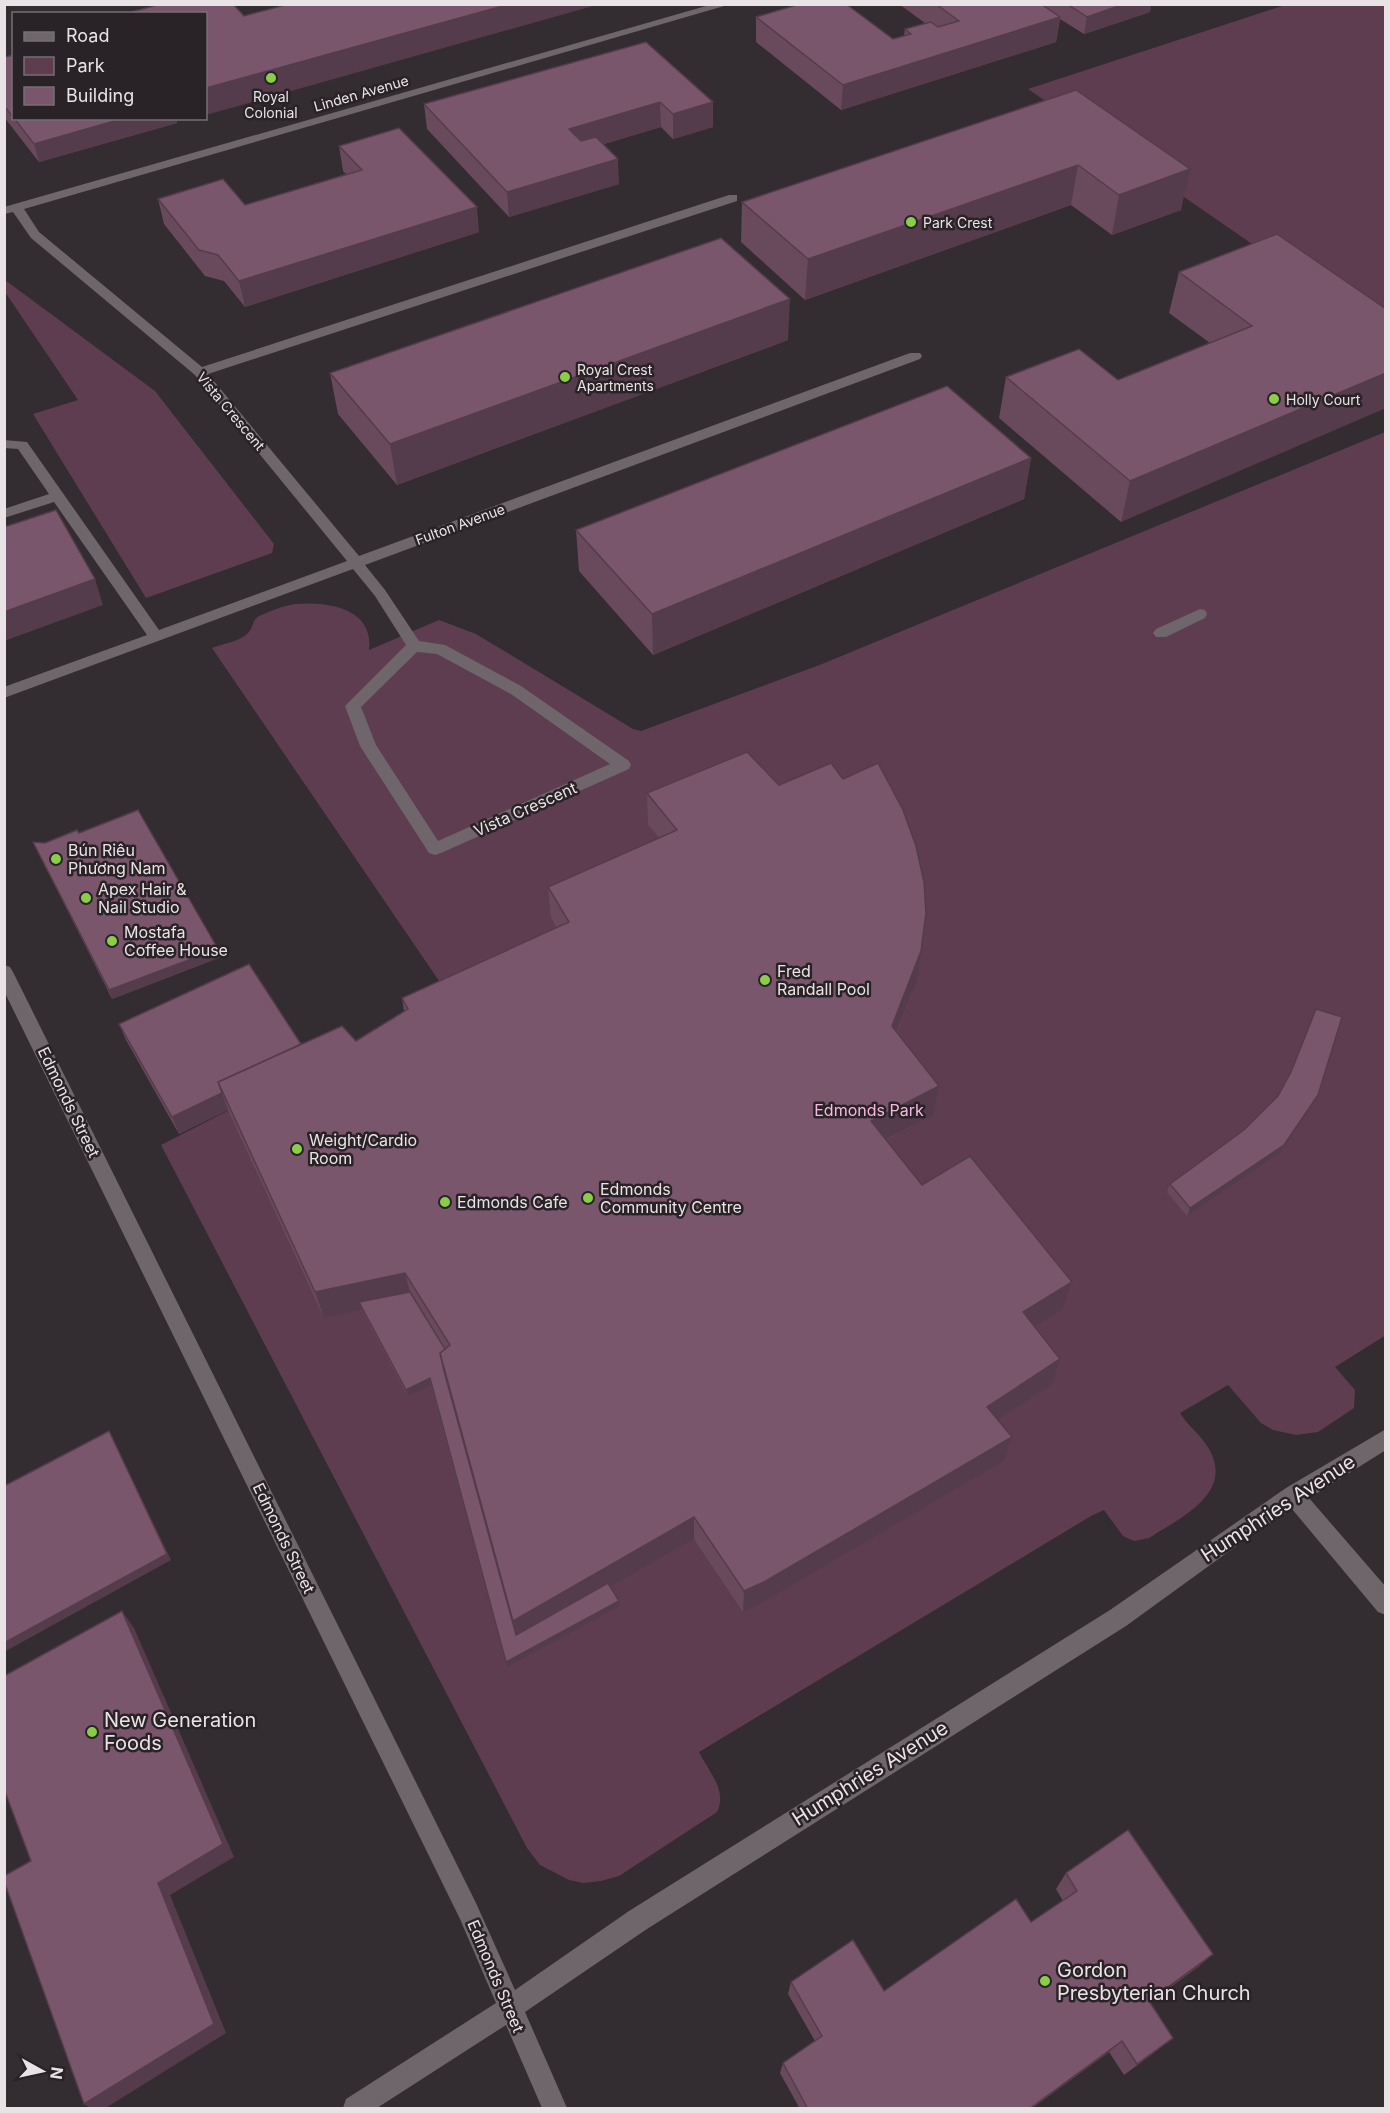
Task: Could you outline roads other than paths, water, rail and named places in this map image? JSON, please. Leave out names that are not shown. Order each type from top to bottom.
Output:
[{"type":"street","name":"Linden Avenue","points":[[10,209],[726,4]]},
{"type":"street","points":[[200,372],[733,198]]},
{"type":"street","name":"Vista Crescent","points":[[10,209],[35,235],[200,372],[380,593],[414,646]]},
{"type":"street","name":"Fulton Avenue","points":[[4,693],[915,356]]},
{"type":"street","points":[[4,444],[22,445],[156,637]]},
{"type":"street","points":[[4,514],[57,496]]},
{"type":"street","points":[[1161,633],[1200,614]]},
{"type":"street","name":"Vista Crescent","points":[[414,646],[440,649],[516,690],[623,765],[435,849],[368,746],[353,706],[414,646]]},
{"type":"street","name":"Edmonds Street","points":[[4,972],[462,1900],[555,2109]]},
{"type":"street","name":"Humphries Avenue","points":[[355,2109],[509,2009],[638,1920],[1118,1617],[1293,1495],[1386,1438]]},
{"type":"street","points":[[1293,1495],[1386,1604]]},
{"type":"place","name":"Royal Colonial","points":[[271,78]]},
{"type":"place","name":"Park Crest","points":[[911,222]]},
{"type":"place","name":"Royal Crest Apartments","points":[[565,377]]},
{"type":"place","name":"Holly Court","points":[[1274,399]]},
{"type":"place","name":"Bún Riêu Phương Nam","points":[[56,859]]},
{"type":"place","name":"Apex Hair & Nail Studio","points":[[86,898]]},
{"type":"place","name":"Mostafa Coffee House","points":[[112,941]]},
{"type":"place","name":"Fred Randall Pool","points":[[765,980]]},
{"type":"place","name":"Weight/Cardio Room","points":[[297,1149]]},
{"type":"place","name":"Edmonds Community Centre","points":[[588,1198]]},
{"type":"place","name":"Edmonds Cafe","points":[[445,1202]]},
{"type":"place","name":"New Generation Foods","points":[[92,1732]]},
{"type":"place","name":"Gordon Presbyterian Church","points":[[1045,1981]]},
{"type":"park label","name":"Edmonds Park","points":[[869,1110]]}]
